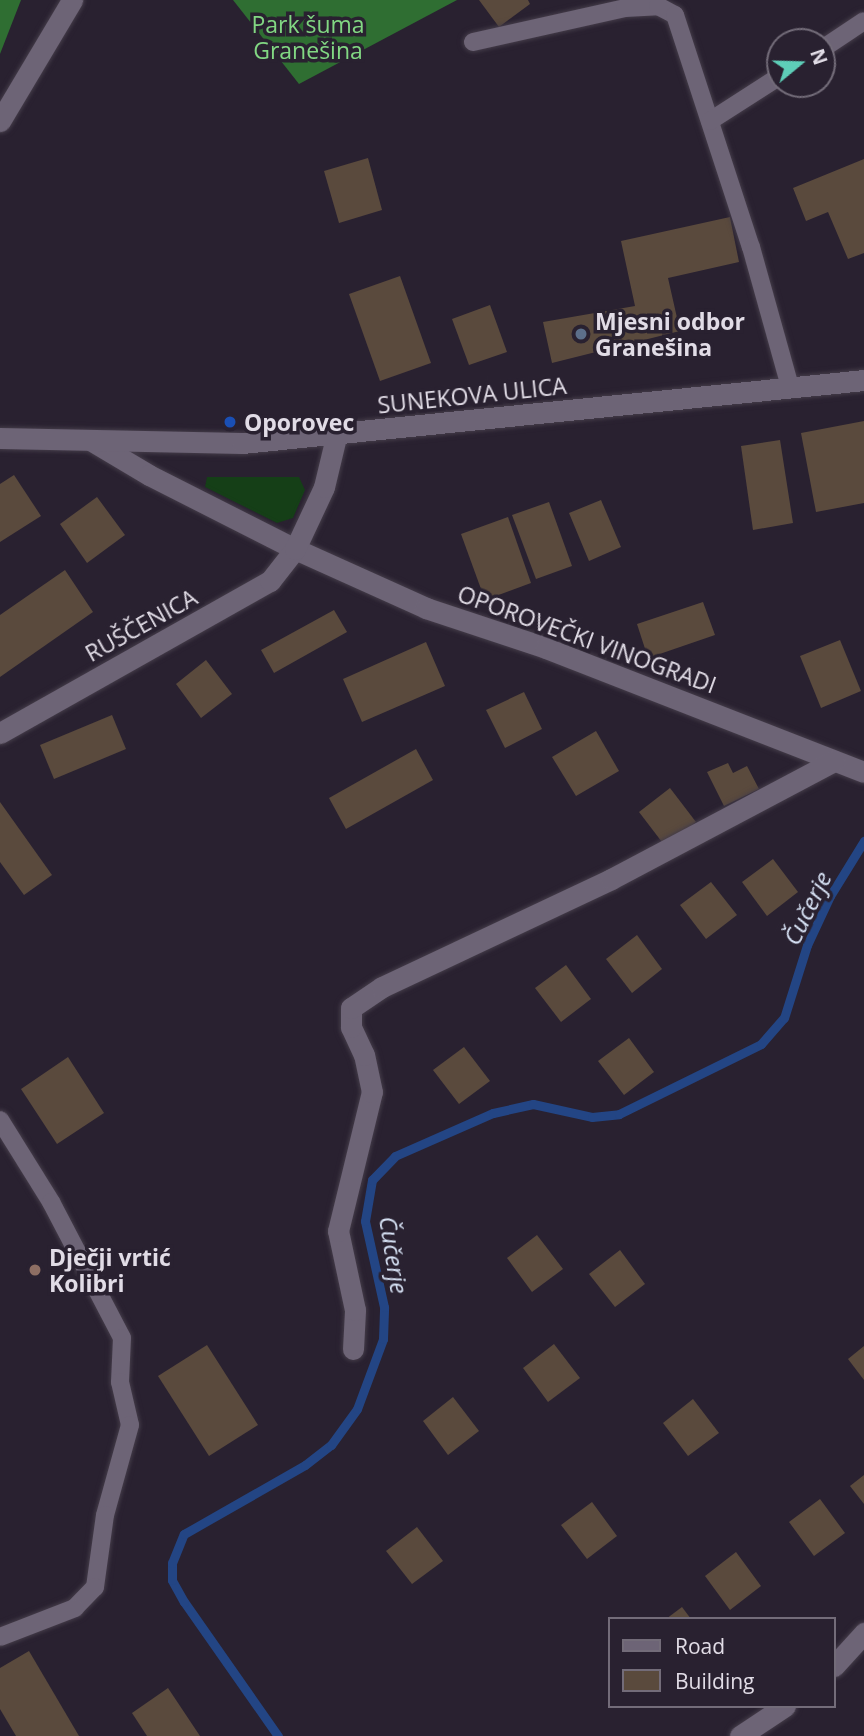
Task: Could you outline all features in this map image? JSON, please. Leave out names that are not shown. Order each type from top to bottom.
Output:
[{"type":"street","points":[[0,121],[72,0]]},
{"type":"street","name":"SUNEKOVA ULICA","points":[[0,438],[242,443],[336,436],[864,380]]},
{"type":"street","points":[[295,549],[330,471],[336,436]]},
{"type":"street","name":"OPOROVEČKI VINOGRADI","points":[[92,441],[149,475],[295,549],[426,608],[546,648],[864,772]]},
{"type":"street","name":"RUŠČENICA","points":[[0,733],[254,593],[276,575],[295,549]]},
{"type":"street","points":[[353,1349],[355,1310],[338,1231],[372,1092],[365,1055],[351,1027],[351,1008],[382,987],[611,879],[834,761]]},
{"type":"street","points":[[836,1664],[864,1633]]},
{"type":"street","points":[[740,1736],[782,1708]]},
{"type":"lane","points":[[473,42],[590,13],[658,6],[675,15],[710,121],[790,387]]},
{"type":"lane","points":[[836,40],[864,21]]},
{"type":"lane","points":[[710,121],[766,85]]},
{"type":"lane","points":[[0,1119],[51,1202],[122,1338],[120,1382],[130,1425],[105,1515],[95,1587],[75,1608],[0,1637]]},
{"type":"green space","points":[[0,0],[21,0],[0,54]]},
{"type":"green space","name":"Park šuma Granešina","points":[[233,0],[457,0],[299,84]]},
{"type":"green space","points":[[207,477],[299,477],[305,490],[293,518],[277,523],[205,487]]},
{"type":"building","points":[[479,0],[528,0],[530,4],[499,27]]},
{"type":"building","points":[[368,158],[382,210],[339,223],[324,171]]},
{"type":"building","points":[[864,159],[864,253],[848,259],[828,212],[806,221],[793,188]]},
{"type":"building","points":[[730,217],[739,262],[668,278],[680,331],[552,363],[543,322],[635,306],[621,241]]},
{"type":"building","points":[[400,276],[431,363],[380,381],[349,294]]},
{"type":"building","points":[[490,305],[507,352],[469,365],[452,319]]},
{"type":"building","points":[[864,421],[864,503],[816,512],[801,433]]},
{"type":"building","points":[[780,440],[793,523],[753,530],[741,446]]},
{"type":"building","points":[[14,475],[41,516],[0,542],[0,484]]},
{"type":"building","points":[[97,497],[125,535],[87,563],[60,524]]},
{"type":"building","points":[[601,500],[621,547],[589,561],[569,513]]},
{"type":"building","points":[[549,502],[572,566],[536,579],[512,515]]},
{"type":"building","points":[[508,517],[531,583],[485,600],[461,534]]},
{"type":"building","points":[[65,570],[93,612],[0,677],[0,615]]},
{"type":"building","points":[[703,602],[715,635],[648,658],[637,624]]},
{"type":"building","points":[[334,610],[347,632],[274,673],[261,650]]},
{"type":"building","points":[[840,640],[861,691],[821,708],[800,656]]},
{"type":"building","points":[[426,642],[445,686],[362,722],[343,679]]},
{"type":"building","points":[[206,660],[232,694],[201,718],[176,684]]},
{"type":"building","points":[[524,692],[542,729],[505,748],[486,710]]},
{"type":"building","points":[[112,715],[126,749],[54,779],[40,745]]},
{"type":"building","points":[[596,731],[619,771],[576,796],[552,757]]},
{"type":"building","points":[[416,749],[433,780],[346,829],[329,798]]},
{"type":"building","points":[[728,763],[733,773],[747,766],[759,789],[724,806],[707,772]]},
{"type":"building","points":[[670,788],[696,822],[665,846],[639,812]]},
{"type":"building","points":[[0,802],[52,875],[24,895],[0,862]]},
{"type":"building","points":[[773,859],[798,892],[767,916],[742,882]]},
{"type":"building","points":[[711,882],[737,915],[706,939],[680,905]]},
{"type":"building","points":[[637,935],[662,969],[632,993],[606,959]]},
{"type":"building","points":[[566,965],[591,999],[561,1022],[535,988]]},
{"type":"building","points":[[629,1038],[654,1072],[624,1095],[598,1061]]},
{"type":"building","points":[[464,1047],[490,1081],[459,1104],[433,1070]]},
{"type":"building","points":[[68,1057],[104,1113],[57,1144],[21,1089]]},
{"type":"building","points":[[537,1235],[563,1269],[532,1292],[507,1258]]},
{"type":"building","points":[[620,1250],[645,1284],[615,1307],[589,1274]]},
{"type":"building","points":[[554,1344],[580,1378],[548,1402],[523,1368]]},
{"type":"building","points":[[207,1345],[258,1425],[209,1456],[158,1376]]},
{"type":"building","points":[[864,1346],[864,1380],[848,1359]]},
{"type":"building","points":[[453,1397],[479,1431],[448,1455],[423,1421]]},
{"type":"building","points":[[693,1399],[719,1433],[688,1456],[663,1423]]},
{"type":"building","points":[[864,1475],[864,1504],[850,1486]]},
{"type":"building","points":[[820,1499],[845,1533],[814,1556],[789,1522]]},
{"type":"building","points":[[592,1502],[617,1536],[587,1559],[561,1525]]},
{"type":"building","points":[[417,1527],[443,1561],[412,1584],[386,1551]]},
{"type":"building","points":[[736,1552],[761,1586],[730,1610],[705,1576]]},
{"type":"building","points":[[682,1607],[690,1617],[669,1617]]},
{"type":"building","points":[[29,1651],[79,1736],[16,1736],[0,1709],[0,1668]]},
{"type":"building","points":[[168,1688],[200,1736],[147,1736],[132,1713]]},
{"type":"waterway","name":"Čučerje","points":[[278,1736],[184,1602],[172,1580],[172,1563],[184,1534],[305,1465],[331,1445],[357,1409],[383,1339],[384,1307],[365,1221],[372,1180],[395,1156],[493,1113],[533,1104],[592,1117],[619,1114],[761,1044],[784,1018],[807,945],[830,896],[864,841]]},
{"type":"place","name":"Mjesni odbor Granešina","points":[[581,334]]},
{"type":"place","name":"Oporovec","points":[[230,422]]},
{"type":"place","name":"Dječji vrtić Kolibri","points":[[35,1270]]}]
